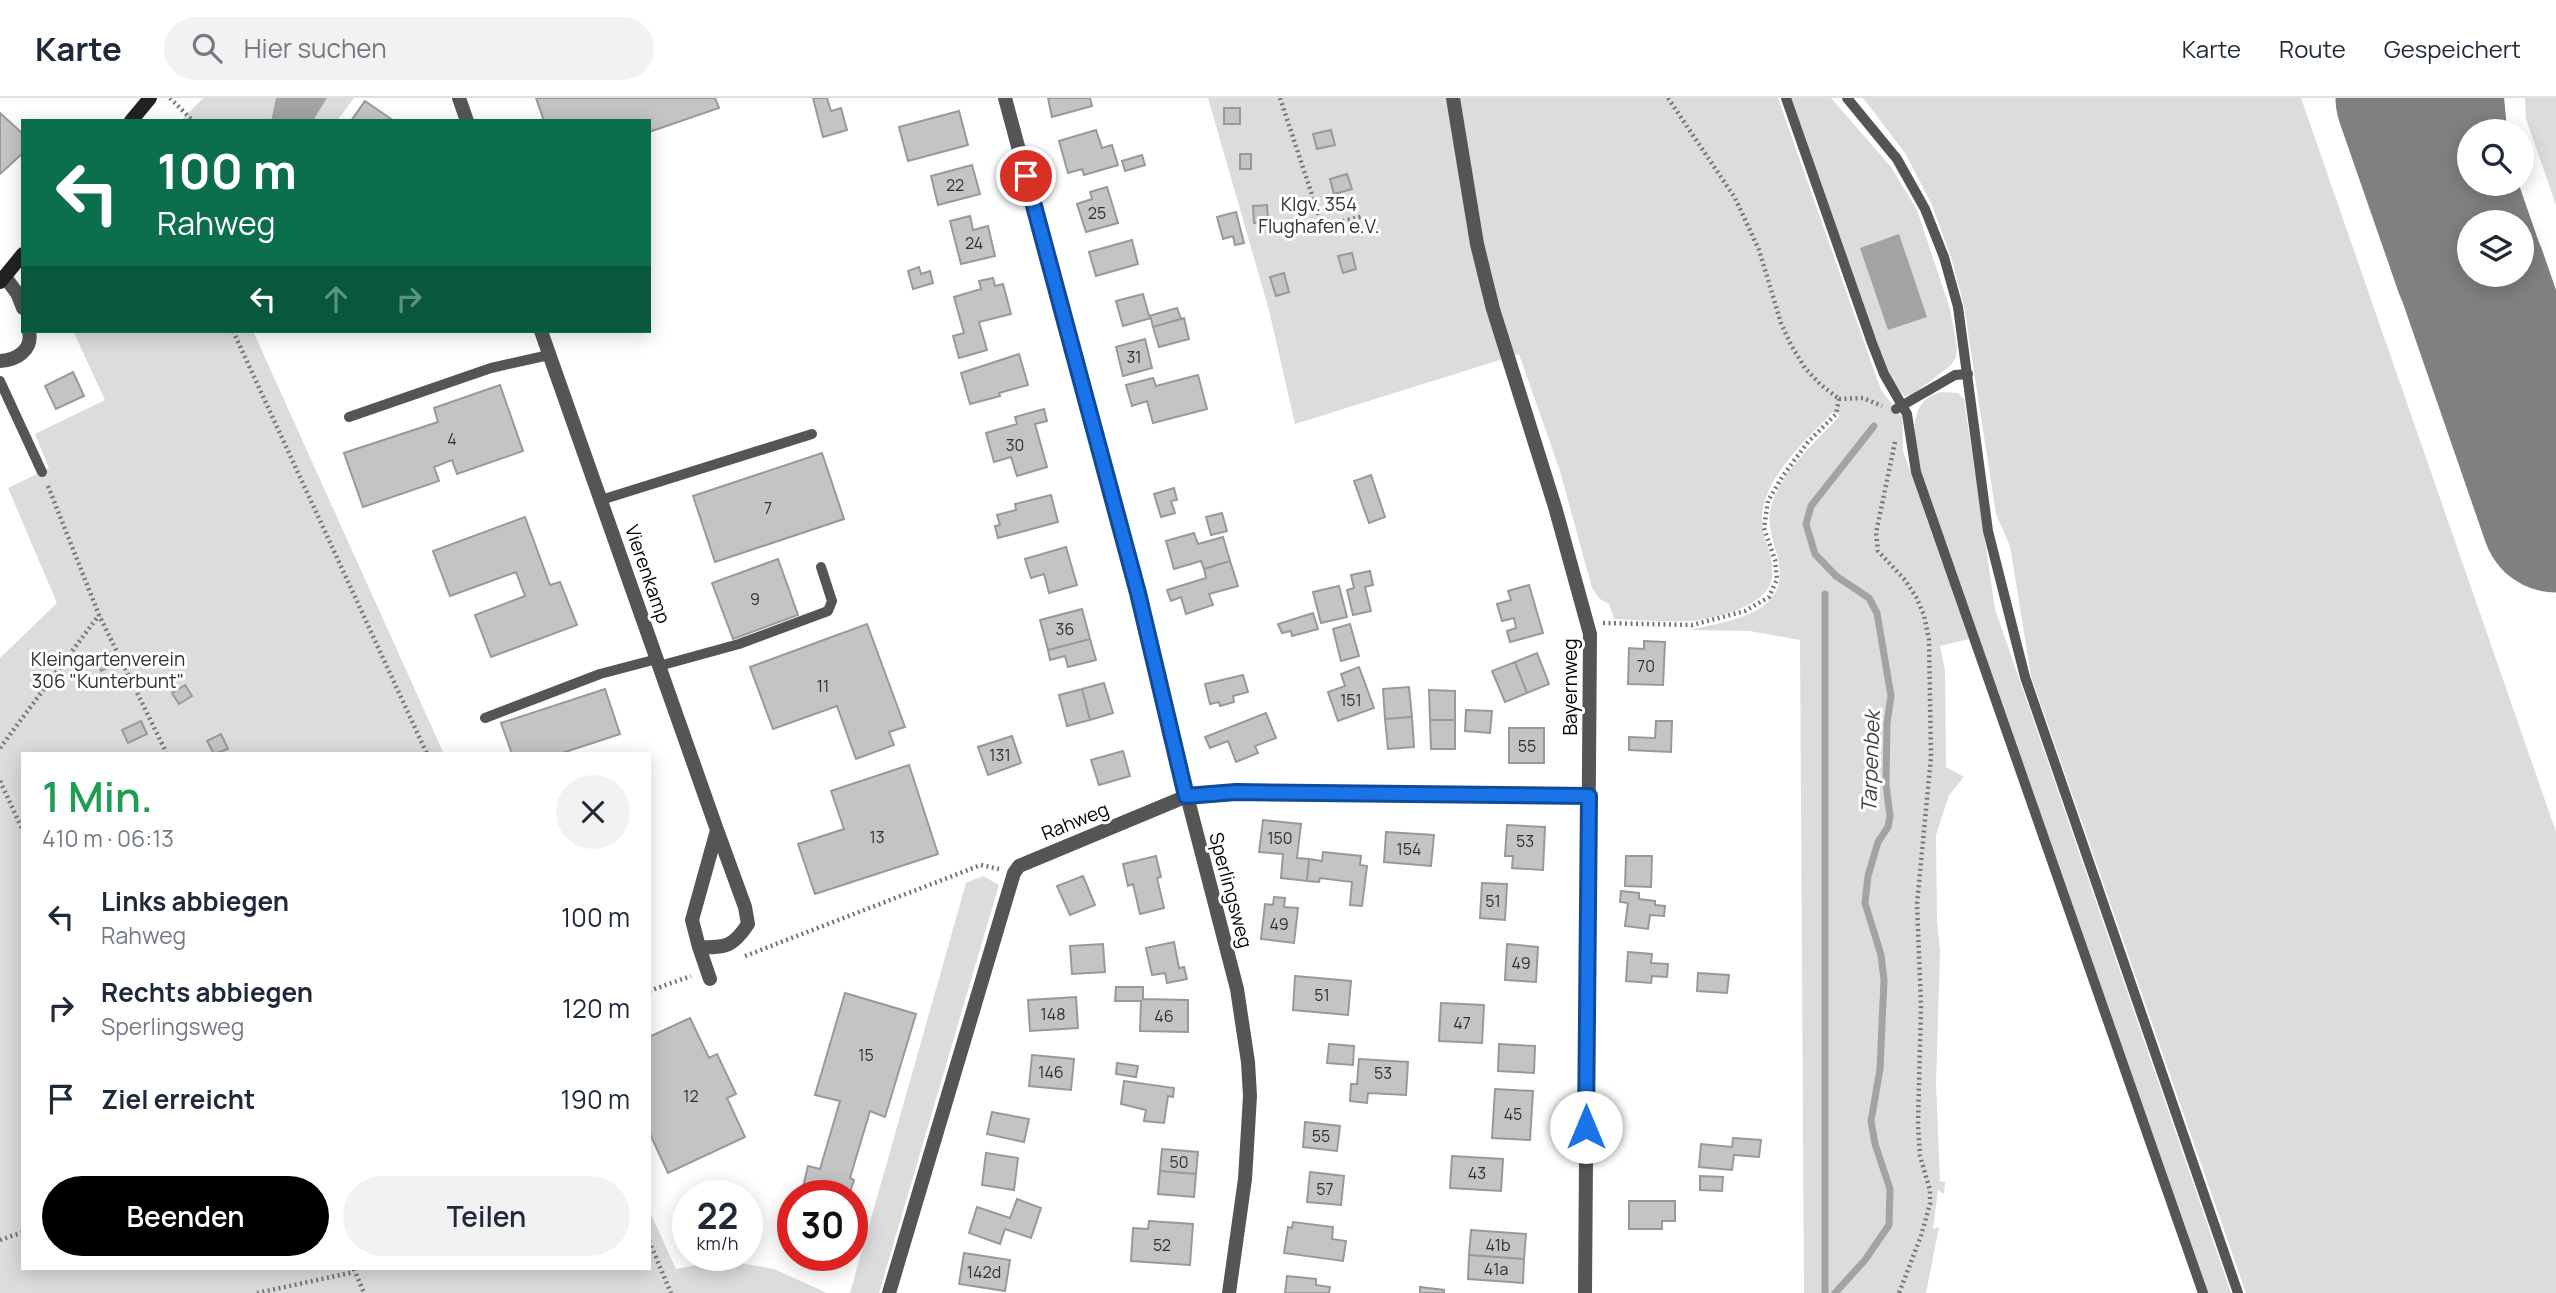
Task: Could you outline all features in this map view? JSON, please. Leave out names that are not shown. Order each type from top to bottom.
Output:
[{"type":"main road","points":[[133,119],[150,98]]},
{"type":"main road","points":[[3,279],[21,256]]},
{"type":"street","points":[[459,98],[466,119]]},
{"type":"street","name":"Sperlingsweg","points":[[1005,98],[1138,593],[1186,796],[1237,989],[1248,1062],[1249,1131],[1229,1293]]},
{"type":"street","name":"Bayernweg","points":[[1453,98],[1477,244],[1493,309],[1588,623],[1585,1293]]},
{"type":"street","points":[[3,279],[17,293],[21,303]]},
{"type":"street","points":[[0,361],[12,360],[24,352],[29,333]]},
{"type":"street","name":"Vierenkamp","points":[[542,333],[745,907],[747,924],[737,940],[719,948],[699,947]]},
{"type":"street","name":"Rahweg","points":[[1014,873],[1025,862],[1186,796],[1236,792],[1589,796]]},
{"type":"street","points":[[709,975],[692,919],[717,831]]},
{"type":"street","points":[[889,1293],[1014,873]]},
{"type":"lane","points":[[1786,98],[1896,409],[1910,423],[1916,472],[2203,1293]]},
{"type":"lane","points":[[1847,98],[1897,159],[1925,209],[1944,257],[1958,307],[1989,531],[2025,677],[2238,1293]]},
{"type":"lane","points":[[349,417],[491,368],[549,355]]},
{"type":"lane","points":[[1896,409],[1955,376],[1968,374]]},
{"type":"lane","points":[[0,381],[42,472]]},
{"type":"lane","points":[[601,500],[812,433]]},
{"type":"lane","points":[[485,718],[600,674],[739,644],[828,611],[832,601],[821,567]]},
{"type":"path","points":[[170,98],[191,119]]},
{"type":"path","points":[[1280,98],[1322,225]]},
{"type":"path","points":[[1668,98],[1735,198],[1759,250],[1781,323],[1805,369],[1839,399],[1863,398],[1896,409]]},
{"type":"path","points":[[1289,234],[1364,216]]},
{"type":"path","points":[[234,333],[427,752]]},
{"type":"path","points":[[1588,623],[1692,625],[1745,611],[1769,597],[1777,579],[1775,560],[1764,528],[1769,501],[1782,477],[1808,442],[1836,414],[1839,399]]},
{"type":"path","points":[[1895,440],[1876,533],[1878,551],[1905,580],[1924,615],[1929,640],[1931,757],[1917,904],[1921,1005],[1918,1124],[1920,1156],[1930,1190],[1930,1204],[1922,1236],[1899,1293]]},
{"type":"path","points":[[42,472],[99,614],[166,752]]},
{"type":"path","points":[[0,748],[99,614]]},
{"type":"path","points":[[0,782],[21,827]]},
{"type":"path","points":[[743,957],[981,865],[1014,873]]},
{"type":"path","points":[[651,990],[709,975]]},
{"type":"path","points":[[0,1240],[21,1233]]},
{"type":"path","points":[[651,1246],[671,1293]]},
{"type":"path","points":[[257,1293],[354,1270],[364,1293]]},
{"type":"green space","points":[[203,98],[276,98],[271,119],[183,119]]},
{"type":"green space","points":[[327,98],[354,98],[338,119],[314,119]]},
{"type":"green space","name":"Klgv. 354 Flughafen e.V.","points":[[1208,98],[1778,98],[1881,390],[1902,417],[1903,451],[1969,639],[1940,646],[1945,670],[1946,767],[1964,777],[1949,795],[1936,835],[1940,951],[1936,1083],[1940,1181],[1945,1182],[1944,1194],[1938,1190],[1933,1229],[1939,1227],[1926,1293],[1804,1293],[1800,640],[1750,631],[1691,630],[1741,617],[1768,602],[1776,590],[1780,575],[1770,523],[1770,510],[1777,490],[1802,456],[1840,415],[1833,412],[1794,453],[1770,487],[1762,512],[1762,523],[1771,559],[1772,578],[1769,588],[1761,596],[1738,610],[1698,620],[1614,619],[1609,604],[1600,599],[1592,588],[1560,471],[1519,354],[1295,424],[1269,310]]},
{"type":"green space","points":[[1790,98],[1831,98],[1891,167],[1917,210],[1950,309],[1957,348],[1951,365],[1912,395],[1904,396],[1887,374]]},
{"type":"green space","points":[[1863,98],[2301,98],[2556,832],[2556,1293],[2246,1293],[2031,676],[2010,546],[1996,514],[1964,306],[1951,257],[1932,205],[1905,153]]},
{"type":"green space","points":[[2525,98],[2556,98],[2556,205],[2534,142],[2534,119],[2526,119]]},
{"type":"green space","name":"Kleingartenverein 306 \"Kunterbunt\"","points":[[74,333],[254,333],[443,752],[21,752],[21,1270],[651,1270],[651,1214],[672,1260],[672,1271],[763,1271],[763,1267],[774,1269],[827,1293],[0,1293],[0,658],[57,603],[8,488],[49,468],[35,434],[105,400]]},
{"type":"green space","points":[[1941,392],[1958,393],[1964,399],[1995,609],[2231,1293],[2206,1293],[1919,471],[1915,436],[1917,414],[1929,397]]},
{"type":"green space","points":[[983,876],[999,885],[879,1293],[850,1293],[856,1271],[868,1271],[868,1229],[966,883]]},
{"type":"shaded area","points":[[276,98],[327,98],[314,119],[271,119]]},
{"type":"shaded area","points":[[1899,234],[1927,317],[1888,330],[1860,248]]},
{"type":"building","points":[[536,98],[715,98],[719,108],[651,131],[651,119],[543,119]]},
{"type":"building","points":[[813,98],[827,98],[831,111],[841,108],[847,130],[823,137]]},
{"type":"building","points":[[1048,98],[1090,98],[1092,106],[1052,117]]},
{"type":"building","points":[[365,101],[391,119],[352,119]]},
{"type":"building","points":[[1224,108],[1240,108],[1240,124],[1224,124]]},
{"type":"building","points":[[959,111],[968,145],[908,161],[899,127]]},
{"type":"building","points":[[0,113],[21,132],[21,155],[0,174]]},
{"type":"building","points":[[1096,130],[1102,148],[1112,145],[1118,165],[1084,175],[1082,169],[1068,173],[1059,141]]},
{"type":"building","points":[[1331,130],[1335,145],[1317,149],[1313,134]]},
{"type":"building","points":[[1240,154],[1251,154],[1251,169],[1240,169]]},
{"type":"building","points":[[1142,155],[1145,165],[1125,171],[1122,161]]},
{"type":"building","points":[[972,165],[980,194],[938,205],[931,176]]},
{"type":"building","points":[[1347,174],[1352,189],[1334,194],[1330,179]]},
{"type":"building","points":[[1107,187],[1118,223],[1086,232],[1077,204],[1092,199],[1090,192]]},
{"type":"building","points":[[1267,205],[1268,222],[1254,223],[1253,206]]},
{"type":"building","points":[[1236,212],[1244,243],[1235,245],[1233,236],[1223,239],[1217,217]]},
{"type":"building","points":[[970,216],[973,230],[988,226],[995,256],[961,264],[950,221]]},
{"type":"building","points":[[1132,240],[1138,264],[1096,276],[1089,252]]},
{"type":"building","points":[[1352,253],[1356,269],[1343,273],[1338,256]]},
{"type":"building","points":[[919,267],[921,274],[930,271],[933,283],[913,289],[908,271]]},
{"type":"building","points":[[1284,273],[1289,292],[1276,296],[1270,277]]},
{"type":"building","points":[[993,278],[995,286],[1003,284],[1011,314],[979,322],[987,350],[959,358],[953,336],[964,333],[954,297],[981,289],[979,281]]},
{"type":"building","points":[[1143,294],[1149,316],[1177,308],[1181,319],[1153,327],[1151,318],[1123,326],[1116,301]]},
{"type":"building","points":[[1184,318],[1189,339],[1159,347],[1153,327]]},
{"type":"building","points":[[1145,339],[1152,368],[1123,376],[1116,347]]},
{"type":"building","points":[[1019,354],[1028,385],[970,404],[961,373]]},
{"type":"building","points":[[73,372],[84,396],[56,409],[45,386]]},
{"type":"building","points":[[1198,375],[1207,409],[1153,423],[1147,401],[1132,406],[1126,385],[1153,378],[1156,386]]},
{"type":"building","points":[[500,385],[523,451],[457,474],[452,460],[434,467],[439,481],[363,507],[344,453],[438,422],[434,408]]},
{"type":"building","points":[[1044,409],[1047,421],[1035,424],[1047,467],[1017,476],[1011,457],[994,462],[986,433],[1017,424],[1015,417]]},
{"type":"building","points":[[822,453],[844,519],[715,562],[693,496]]},
{"type":"building","points":[[1371,475],[1385,517],[1369,523],[1354,481]]},
{"type":"building","points":[[1174,488],[1177,500],[1171,501],[1175,513],[1161,517],[1154,494]]},
{"type":"building","points":[[1051,495],[1058,522],[998,538],[995,526],[1000,525],[997,515],[1016,510],[1015,504]]},
{"type":"building","points":[[1222,513],[1227,531],[1211,535],[1206,517]]},
{"type":"building","points":[[525,517],[550,585],[560,582],[577,625],[491,657],[475,615],[525,596],[516,572],[450,596],[433,551]]},
{"type":"building","points":[[1194,533],[1198,544],[1223,537],[1230,561],[1204,569],[1201,561],[1174,569],[1166,541]]},
{"type":"building","points":[[1066,547],[1077,585],[1049,593],[1044,574],[1031,578],[1025,559]]},
{"type":"building","points":[[778,559],[798,615],[733,639],[712,583]]},
{"type":"building","points":[[1230,561],[1238,586],[1209,594],[1213,605],[1186,614],[1181,597],[1171,601],[1167,590],[1206,578],[1204,569]]},
{"type":"building","points":[[1370,571],[1373,585],[1365,587],[1371,611],[1353,615],[1347,590],[1354,588],[1351,575]]},
{"type":"building","points":[[1529,585],[1543,633],[1510,642],[1507,631],[1516,628],[1514,618],[1502,621],[1497,604],[1511,600],[1508,591]]},
{"type":"building","points":[[1339,586],[1347,617],[1321,623],[1313,592]]},
{"type":"building","points":[[1082,609],[1090,639],[1048,650],[1040,620]]},
{"type":"building","points":[[1313,613],[1318,629],[1292,636],[1291,631],[1282,633],[1278,624]]},
{"type":"building","points":[[867,624],[905,727],[889,732],[894,745],[856,759],[837,706],[773,729],[750,667]]},
{"type":"building","points":[[1350,624],[1359,656],[1341,661],[1333,629]]},
{"type":"building","points":[[1090,639],[1096,660],[1068,667],[1065,656],[1050,660],[1048,650]]},
{"type":"building","points":[[1644,641],[1665,642],[1663,685],[1628,684],[1629,648],[1644,649]]},
{"type":"building","points":[[109,652],[114,665],[101,671],[95,657]]},
{"type":"building","points":[[1537,653],[1549,684],[1527,693],[1515,662]]},
{"type":"building","points":[[1515,662],[1527,693],[1505,702],[1492,671]]},
{"type":"building","points":[[1359,667],[1374,708],[1338,721],[1328,692],[1345,686],[1341,674]]},
{"type":"building","points":[[1243,675],[1248,692],[1233,696],[1234,702],[1220,706],[1219,702],[1210,704],[1205,684]]},
{"type":"building","points":[[1104,683],[1113,713],[1090,720],[1082,689]]},
{"type":"building","points":[[185,685],[192,696],[179,704],[172,693]]},
{"type":"building","points":[[1409,687],[1412,717],[1385,719],[1383,689]]},
{"type":"building","points":[[605,689],[620,734],[565,752],[511,752],[501,723]]},
{"type":"building","points":[[1082,689],[1090,720],[1067,726],[1059,695]]},
{"type":"building","points":[[1429,690],[1455,691],[1455,720],[1430,720]]},
{"type":"building","points":[[1466,710],[1492,711],[1490,733],[1465,731]]},
{"type":"building","points":[[1266,713],[1276,738],[1255,746],[1258,753],[1236,762],[1228,741],[1210,748],[1205,737]]},
{"type":"building","points":[[1412,717],[1414,747],[1388,749],[1385,719]]},
{"type":"building","points":[[1430,720],[1455,720],[1455,749],[1431,749]]},
{"type":"building","points":[[141,721],[147,734],[128,743],[122,730]]},
{"type":"building","points":[[1656,721],[1672,721],[1671,752],[1629,750],[1629,737],[1655,738]]},
{"type":"building","points":[[1509,728],[1544,728],[1544,763],[1509,763]]},
{"type":"building","points":[[221,734],[228,749],[213,752],[207,741]]},
{"type":"building","points":[[1012,736],[1021,763],[988,775],[978,747]]},
{"type":"building","points":[[1123,751],[1130,776],[1099,785],[1091,760]]},
{"type":"building","points":[[909,765],[938,854],[815,894],[798,844],[844,829],[831,791]]},
{"type":"building","points":[[1263,820],[1301,824],[1297,858],[1309,859],[1307,881],[1281,878],[1283,854],[1259,852]]},
{"type":"building","points":[[1507,825],[1545,827],[1543,870],[1512,868],[1513,856],[1505,856]]},
{"type":"building","points":[[1386,832],[1434,835],[1431,866],[1384,862]]},
{"type":"building","points":[[1323,852],[1361,856],[1360,865],[1367,866],[1362,906],[1350,905],[1352,882],[1320,878],[1319,882],[1307,881],[1309,859],[1322,861]]},
{"type":"building","points":[[1156,856],[1161,877],[1157,878],[1164,908],[1140,914],[1133,884],[1128,886],[1123,864]]},
{"type":"building","points":[[1626,856],[1652,856],[1651,887],[1625,886]]},
{"type":"building","points":[[1083,876],[1095,905],[1070,915],[1057,886]]},
{"type":"building","points":[[1482,883],[1507,884],[1505,920],[1480,918]]},
{"type":"building","points":[[1621,891],[1639,893],[1639,899],[1655,901],[1655,905],[1665,906],[1664,916],[1650,915],[1648,929],[1625,926],[1628,903],[1620,902]]},
{"type":"building","points":[[1274,897],[1285,898],[1284,907],[1298,908],[1294,943],[1261,939],[1265,904],[1273,905]]},
{"type":"building","points":[[1174,942],[1179,968],[1184,967],[1187,979],[1167,983],[1165,973],[1152,975],[1146,948]]},
{"type":"building","points":[[1103,944],[1105,972],[1072,974],[1070,946]]},
{"type":"building","points":[[1507,944],[1538,947],[1536,982],[1505,980]]},
{"type":"building","points":[[1628,952],[1652,954],[1651,963],[1668,964],[1667,977],[1652,976],[1651,983],[1626,981]]},
{"type":"building","points":[[1698,973],[1729,975],[1727,993],[1697,991]]},
{"type":"building","points":[[1295,976],[1351,981],[1348,1015],[1293,1010]]},
{"type":"building","points":[[1116,987],[1143,987],[1143,999],[1188,1000],[1188,1032],[1140,1031],[1141,1001],[1115,1001]]},
{"type":"building","points":[[845,993],[916,1014],[885,1117],[870,1111],[850,1178],[854,1180],[805,1180],[808,1166],[820,1169],[840,1101],[815,1095]]},
{"type":"building","points":[[1076,997],[1078,1028],[1030,1031],[1028,1000]]},
{"type":"building","points":[[1441,1003],[1484,1005],[1482,1043],[1439,1041]]},
{"type":"building","points":[[690,1018],[709,1058],[717,1054],[736,1094],[727,1098],[745,1137],[668,1173],[651,1136],[651,1036]]},
{"type":"building","points":[[1329,1044],[1354,1046],[1353,1065],[1327,1063]]},
{"type":"building","points":[[1499,1044],[1535,1046],[1534,1073],[1498,1071]]},
{"type":"building","points":[[1032,1055],[1074,1059],[1071,1090],[1029,1086]]},
{"type":"building","points":[[1359,1059],[1408,1062],[1406,1095],[1368,1093],[1367,1103],[1350,1101],[1351,1084],[1357,1084]]},
{"type":"building","points":[[1117,1063],[1138,1066],[1136,1077],[1116,1074]]},
{"type":"building","points":[[1124,1081],[1174,1088],[1173,1097],[1168,1096],[1164,1123],[1144,1121],[1146,1110],[1121,1104]]},
{"type":"building","points":[[1495,1089],[1533,1091],[1530,1140],[1492,1138]]},
{"type":"building","points":[[992,1112],[1029,1119],[1024,1142],[987,1134]]},
{"type":"building","points":[[1305,1122],[1340,1126],[1337,1151],[1303,1147]]},
{"type":"building","points":[[1733,1138],[1761,1140],[1759,1157],[1734,1155],[1732,1170],[1699,1167],[1701,1144],[1732,1147]]},
{"type":"building","points":[[1162,1149],[1198,1152],[1196,1174],[1160,1171]]},
{"type":"building","points":[[986,1153],[1018,1158],[1014,1190],[982,1185]]},
{"type":"building","points":[[1452,1156],[1503,1159],[1501,1191],[1450,1188]]},
{"type":"building","points":[[1160,1171],[1196,1174],[1194,1197],[1158,1194]]},
{"type":"building","points":[[1310,1172],[1344,1176],[1341,1205],[1307,1202]]},
{"type":"building","points":[[1700,1176],[1723,1177],[1722,1191],[1700,1190]]},
{"type":"building","points":[[1017,1199],[1041,1208],[1031,1238],[1005,1229],[1000,1244],[969,1233],[977,1207],[1010,1218]]},
{"type":"building","points":[[1629,1201],[1675,1201],[1675,1221],[1662,1221],[1662,1229],[1629,1229]]},
{"type":"building","points":[[1149,1221],[1193,1224],[1190,1265],[1131,1261],[1133,1228],[1148,1229]]},
{"type":"building","points":[[1293,1222],[1333,1227],[1332,1239],[1346,1241],[1343,1261],[1284,1253],[1288,1227],[1292,1228]]},
{"type":"building","points":[[1471,1230],[1526,1234],[1524,1259],[1469,1255]]},
{"type":"building","points":[[964,1253],[1010,1260],[1005,1291],[959,1284]]},
{"type":"building","points":[[1469,1255],[1524,1259],[1523,1283],[1468,1279]]},
{"type":"building","points":[[1287,1276],[1316,1279],[1316,1285],[1330,1287],[1329,1293],[1285,1293]]},
{"type":"building","points":[[1420,1287],[1444,1290],[1444,1293],[1420,1293]]},
{"type":"waterway","name":"Tarpenbek","points":[[1835,1293],[1865,1260],[1889,1225],[1890,1189],[1875,1144],[1871,1121],[1880,1069],[1884,980],[1881,955],[1865,903],[1868,876],[1878,842],[1888,827],[1890,816],[1886,785],[1887,723],[1891,696],[1877,613],[1869,598],[1836,576],[1815,554],[1806,524],[1811,506],[1874,426]]},
{"type":"waterway","points":[[1825,594],[1825,1293]]},
{"type":"taxiway","points":[[2474,98],[2476,119]]},
{"type":"taxiway","points":[[2483,196],[2484,210]]},
{"type":"taxiway","points":[[2496,287],[2531,446]]},
{"type":"runway","points":[[2410,98],[2457,233]]},
{"type":"runway","points":[[2476,287],[2556,518]]},
{"type":"route","points":[[1026,176],[1138,593],[1186,796],[1236,792],[1589,796],[1586,1127]]}]
